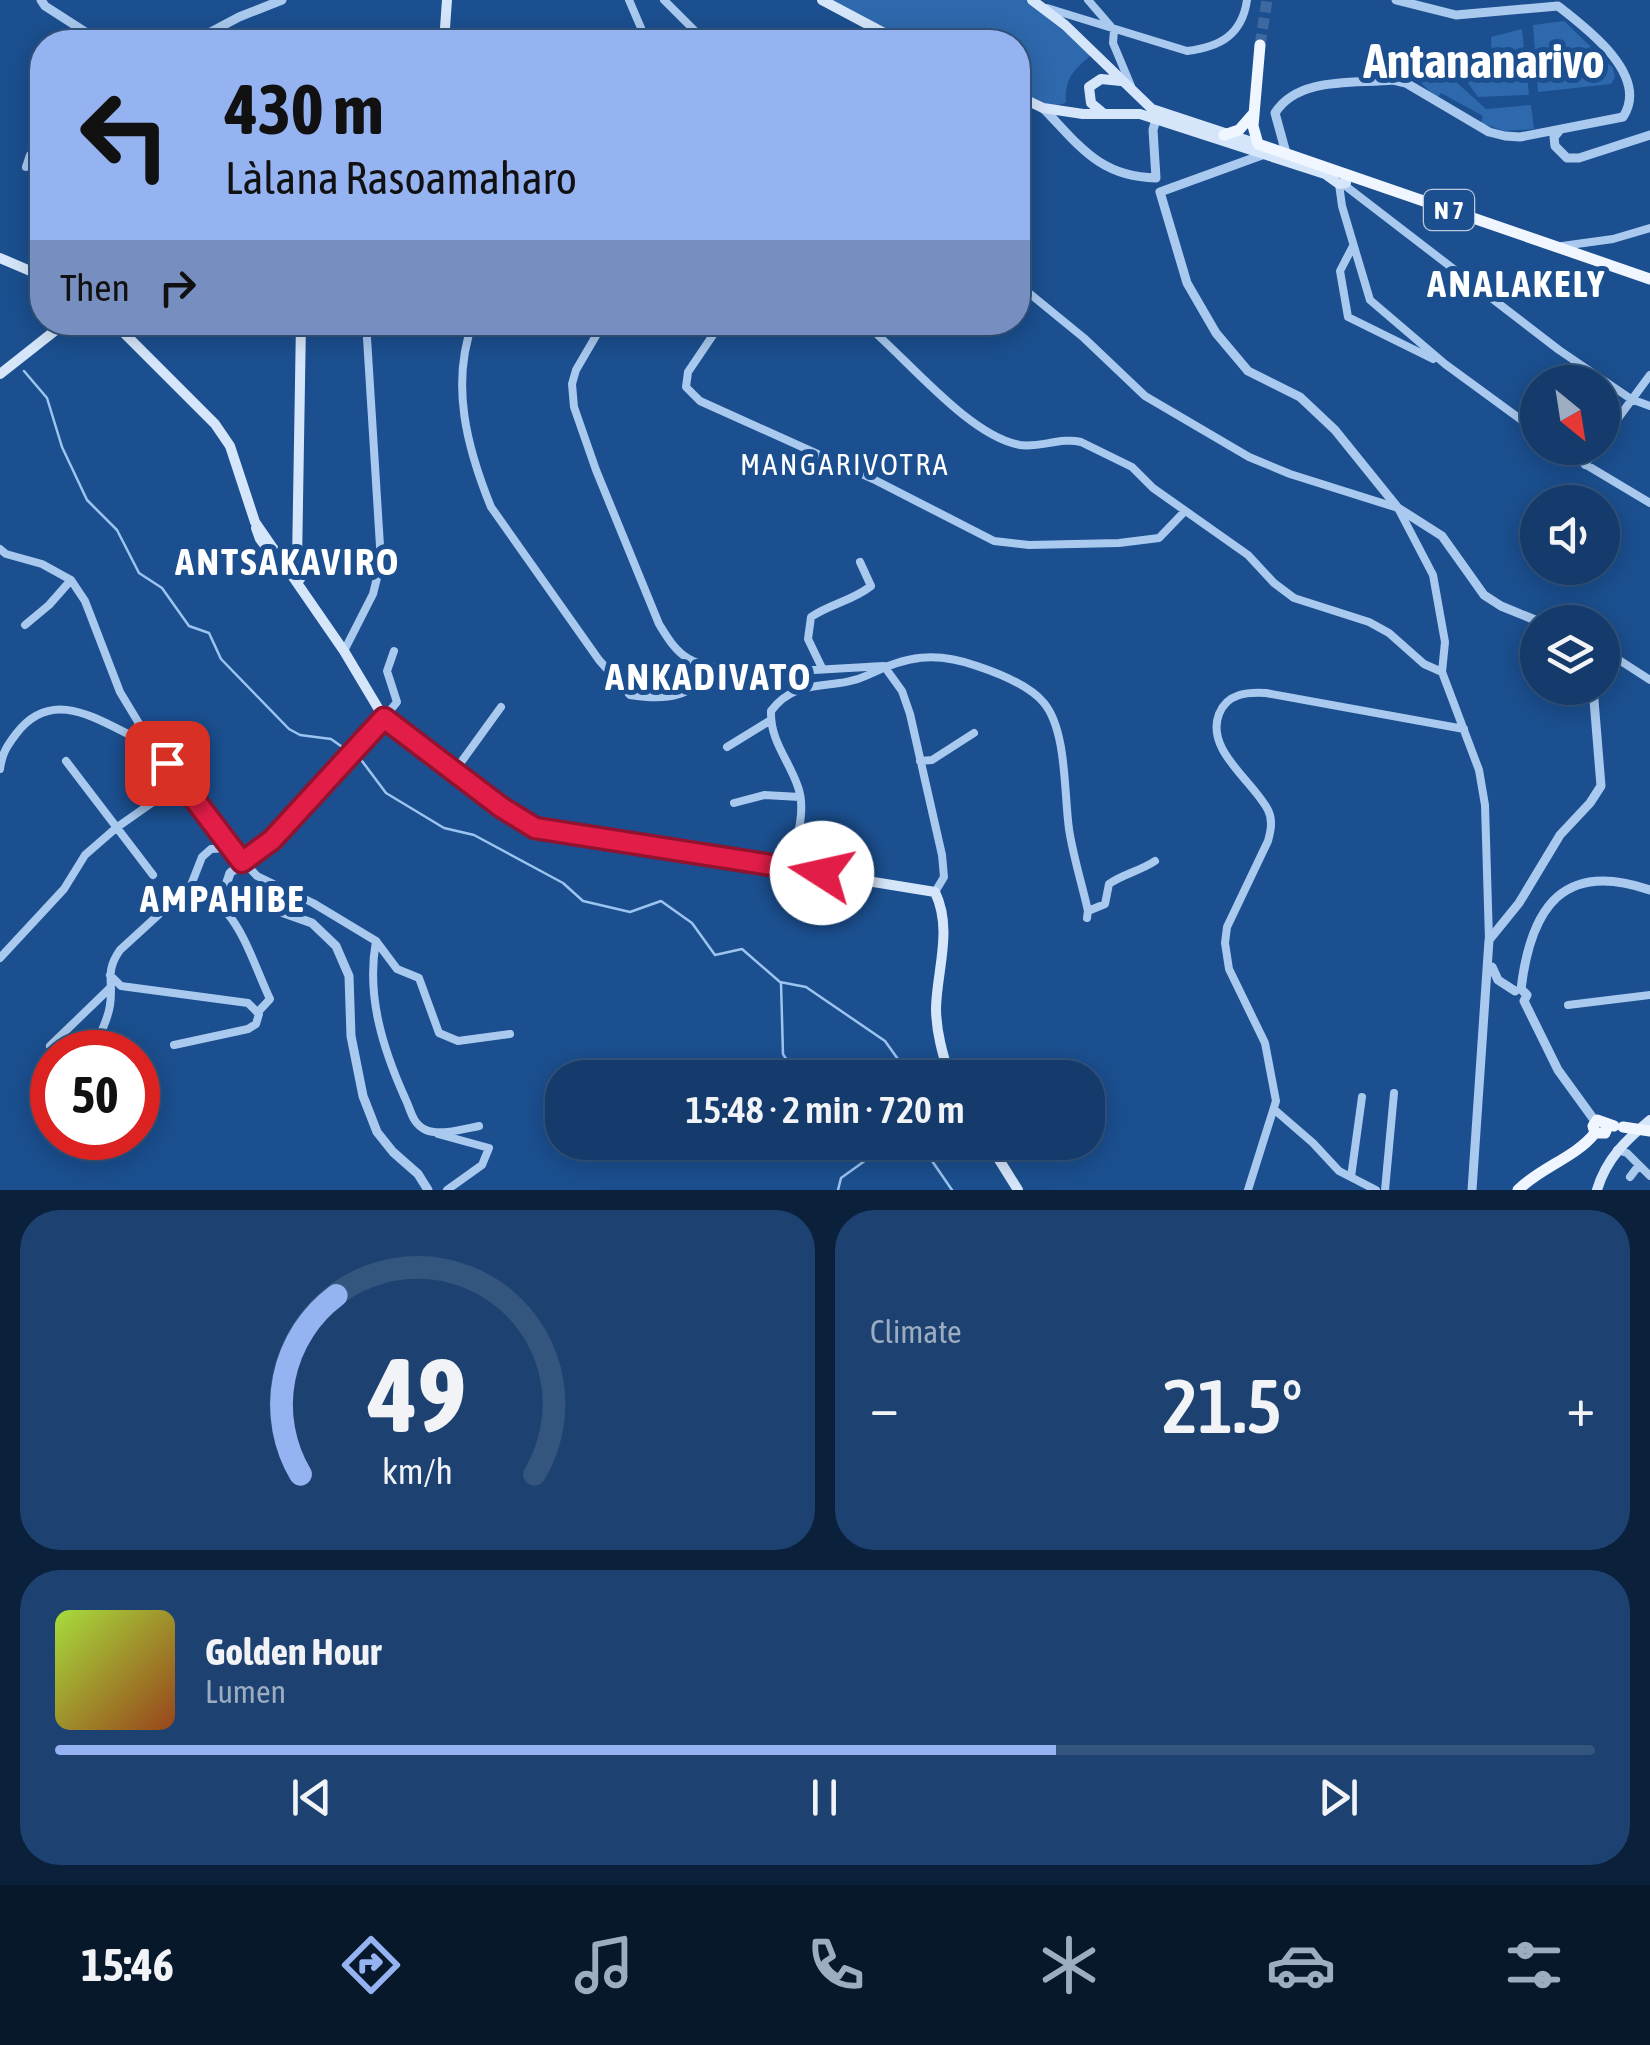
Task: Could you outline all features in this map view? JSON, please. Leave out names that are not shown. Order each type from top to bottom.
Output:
[{"type":"main road","points":[[445,30],[447,0]]},
{"type":"main road","points":[[822,0],[878,30]]},
{"type":"main road","points":[[1032,0],[1131,86],[1154,114],[1260,149]]},
{"type":"main road","points":[[1260,44],[1254,134],[1260,149]]},
{"type":"main road","points":[[1104,114],[1091,103],[1089,86],[1110,78],[1131,86]]},
{"type":"main road","points":[[1030,102],[1042,108],[1154,114],[1224,135],[1342,181]]},
{"type":"main road","points":[[1224,135],[1238,130],[1255,110]]},
{"type":"main road","name":"N 7","points":[[1260,149],[1286,153],[1324,167],[1342,181],[1650,278]]},
{"type":"main road","points":[[0,258],[30,271]]},
{"type":"main road","points":[[0,374],[51,335]]},
{"type":"main road","points":[[126,335],[215,424],[230,446],[260,539],[309,598],[384,718],[535,828],[935,892],[944,918],[936,1018],[946,1060]]},
{"type":"main road","points":[[301,335],[297,549],[298,573],[309,598]]},
{"type":"main road","points":[[278,558],[297,549]]},
{"type":"main road","points":[[1597,1190],[1604,1169],[1617,1150],[1650,1120]]},
{"type":"main road","points":[[1518,1190],[1584,1146],[1595,1127],[1603,1134],[1608,1126],[1650,1131]]},
{"type":"main road","points":[[999,1160],[1018,1190]]},
{"type":"street","points":[[41,0],[82,30]]},
{"type":"street","points":[[215,30],[282,0]]},
{"type":"street","points":[[629,0],[642,30]]},
{"type":"street","points":[[664,0],[694,30]]},
{"type":"street","points":[[1088,0],[1114,30],[1113,44],[1131,86]]},
{"type":"street","points":[[1043,6],[1187,50],[1207,48],[1236,32],[1248,0]]},
{"type":"street","points":[[1286,153],[1275,113],[1295,92],[1308,88],[1393,80],[1418,89],[1490,132],[1520,137],[1623,118],[1631,109],[1638,92],[1635,78],[1620,56],[1560,3],[1515,5],[1456,15],[1419,2],[1396,0]]},
{"type":"street","points":[[1042,108],[1092,158],[1121,174],[1156,178]]},
{"type":"street","points":[[1154,114],[1156,178],[1187,283],[1216,333],[1248,371],[1300,397],[1335,430],[1398,508],[1430,566],[1437,588],[1445,642],[1442,672],[1474,753],[1483,789],[1488,978],[1472,1190]]},
{"type":"street","points":[[1561,129],[1554,137],[1555,146],[1567,158],[1579,158],[1650,134]]},
{"type":"street","points":[[1160,192],[1260,149]]},
{"type":"street","points":[[26,167],[30,155]]},
{"type":"street","points":[[1342,181],[1353,246],[1370,300],[1444,364],[1520,419]]},
{"type":"street","points":[[1342,181],[1559,350],[1650,406]]},
{"type":"street","points":[[1552,246],[1584,245],[1650,228]]},
{"type":"street","points":[[1353,246],[1340,270],[1348,318],[1444,364]]},
{"type":"street","points":[[1030,294],[1145,396],[1248,456],[1290,474],[1398,508],[1442,536],[1484,595],[1520,614]]},
{"type":"street","points":[[344,651],[373,594],[381,562],[367,335]]},
{"type":"street","points":[[468,335],[460,387],[465,426],[480,480],[492,507],[599,660],[630,695],[654,698],[676,696],[696,688],[716,669]]},
{"type":"street","points":[[596,335],[576,370],[572,384],[574,407],[659,624],[671,644],[689,660],[716,669],[884,666]]},
{"type":"street","points":[[712,335],[688,372],[686,387],[700,401],[873,479],[994,541],[1120,544],[1159,538],[1185,511]]},
{"type":"street","points":[[877,335],[976,426],[1024,446],[1081,442],[1132,467],[1152,488],[1248,554],[1294,598],[1369,622],[1424,664],[1442,672]]},
{"type":"street","points":[[1620,415],[1650,375]]},
{"type":"street","points":[[1585,465],[1650,503]]},
{"type":"street","points":[[2,555],[42,564],[71,580],[85,601],[120,692],[152,745],[256,876],[313,903],[376,941],[396,969],[419,978],[439,1033],[458,1041],[510,1034]]},
{"type":"street","points":[[822,668],[808,639],[810,617],[827,606],[855,598],[872,586],[860,562]]},
{"type":"street","points":[[25,625],[71,580]]},
{"type":"street","points":[[394,650],[387,671],[397,702],[350,759],[299,807],[272,840],[230,873],[227,882],[230,894],[312,923],[325,932],[345,960],[350,976],[351,1036],[363,1096],[378,1132],[428,1190]]},
{"type":"street","points":[[791,868],[800,789],[772,734],[771,711],[794,690],[864,678],[898,660],[916,658],[965,661],[994,671],[1044,703],[1055,729],[1069,800],[1069,827],[1088,915],[1105,904],[1109,884],[1156,861]]},
{"type":"street","points":[[1620,661],[1650,680]]},
{"type":"street","points":[[884,666],[902,691],[942,855],[944,877],[935,892]]},
{"type":"street","points":[[1248,1190],[1276,1111],[1266,1043],[1229,970],[1225,950],[1227,927],[1272,826],[1268,810],[1218,738],[1216,726],[1223,706],[1238,695],[1266,693],[1464,729]]},
{"type":"street","points":[[1517,991],[1493,974],[1489,940],[1519,903],[1560,835],[1602,786],[1595,705]]},
{"type":"street","points":[[454,772],[501,707]]},
{"type":"street","points":[[0,769],[2,752],[24,724],[47,711],[62,708],[96,717],[120,733],[152,745]]},
{"type":"street","points":[[727,747],[771,720]]},
{"type":"street","points":[[920,761],[932,760],[974,733]]},
{"type":"street","points":[[66,761],[152,875]]},
{"type":"street","points":[[0,958],[64,889],[84,855],[182,781]]},
{"type":"street","points":[[734,804],[764,795],[800,798]]},
{"type":"street","points":[[101,1030],[108,1014],[111,962],[188,888],[202,856],[210,849],[231,848]]},
{"type":"street","points":[[1595,1127],[1558,1070],[1524,1001],[1516,1000],[1517,991],[1532,939],[1548,908],[1562,892],[1579,883],[1600,879],[1620,880],[1650,890]]},
{"type":"street","points":[[174,1045],[248,1030],[256,1024],[258,1012],[270,998],[230,916],[188,888]]},
{"type":"street","points":[[376,941],[373,958],[381,1041],[414,1120],[427,1131],[489,1148],[482,1165],[446,1190]]},
{"type":"street","points":[[110,975],[121,986],[248,1003],[258,1012]]},
{"type":"street","points":[[1488,978],[1517,991]]},
{"type":"street","points":[[67,1030],[110,988]]},
{"type":"street","points":[[1568,1006],[1650,995]]},
{"type":"street","points":[[1385,1190],[1394,1093]]},
{"type":"street","points":[[1351,1177],[1362,1096]]},
{"type":"street","points":[[1276,1111],[1340,1171],[1376,1190]]},
{"type":"street","points":[[427,1131],[479,1126]]},
{"type":"street","points":[[1617,1150],[1627,1152],[1650,1176]]},
{"type":"street","points":[[1630,1177],[1639,1164]]},
{"type":"shaded area","points":[[822,0],[1032,0],[1043,6],[1090,56],[1071,76],[1066,103],[1043,108],[1030,102],[1030,30],[879,30]]},
{"type":"shaded area","points":[[1564,21],[1613,68],[1615,77],[1611,84],[1538,92],[1533,25]]},
{"type":"shaded area","points":[[1522,29],[1529,95],[1478,97],[1468,83],[1464,59],[1492,55],[1491,37]]},
{"type":"shaded area","points":[[1430,55],[1450,68],[1454,80],[1486,109],[1531,105],[1534,129],[1504,131],[1481,123],[1483,116],[1441,93],[1437,98],[1421,83],[1413,58]]},
{"type":"waterway","points":[[24,371],[47,398],[62,447],[87,500],[117,530],[139,573],[162,588],[189,626],[209,633],[221,659],[289,729],[300,735],[331,739],[362,761],[386,793],[444,828],[474,835],[563,883],[583,901],[630,912],[661,901],[692,923],[715,955],[742,949],[780,982],[806,987],[885,1041],[899,1060]]},
{"type":"waterway","points":[[781,983],[783,1054],[787,1060]]},
{"type":"waterway","points":[[838,1190],[841,1178],[866,1160]]},
{"type":"waterway","points":[[931,1160],[952,1190]]},
{"type":"tunnel","points":[[1260,45],[1267,0]]},
{"type":"district","name":"Antananarivo","points":[[1484,61]]},
{"type":"district","name":"ANALAKELY","points":[[1517,284]]},
{"type":"district","name":"MANGARIVOTRA","points":[[845,465]]},
{"type":"district","name":"ANTSAKAVIRO","points":[[288,562]]},
{"type":"district","name":"ANKADIVATO","points":[[709,677]]},
{"type":"district","name":"AMPAHIBE","points":[[223,899]]},
{"type":"route","points":[[167,763],[242,862],[272,840],[384,718],[501,807],[535,828],[822,873]]}]
